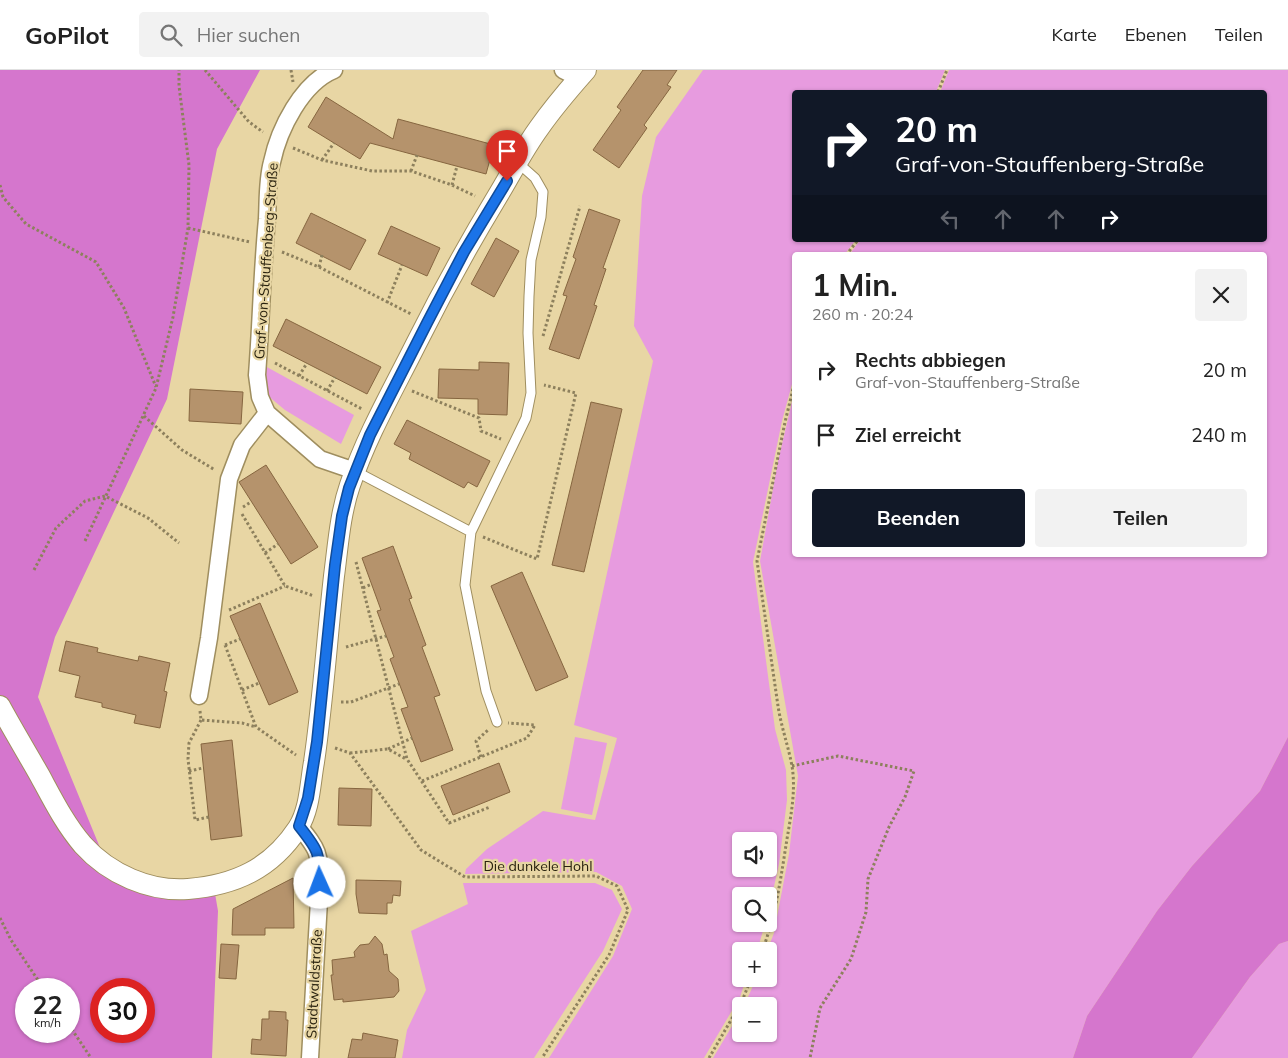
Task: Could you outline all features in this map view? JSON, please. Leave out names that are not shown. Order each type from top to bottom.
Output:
[{"type":"street","name":"Graf-von-Stauffenberg-Straße","points":[[267,413],[260,396],[257,375],[264,245],[271,164],[278,141],[296,104],[324,75],[334,70]]},
{"type":"street","points":[[0,706],[60,812],[82,844],[93,855],[108,865],[141,883],[165,889],[181,890],[230,882],[258,869],[280,851],[299,826],[308,798],[317,742],[336,557],[342,516],[355,471],[378,418],[464,252],[517,162],[576,73]]},
{"type":"street","points":[[199,696],[212,618],[228,485],[242,444],[267,413],[320,459],[355,471]]},
{"type":"street","name":"Stadtwaldstraße","points":[[299,826],[314,845],[320,860],[310,1058]]},
{"type":"lane","points":[[497,722],[486,691],[464,585],[470,532],[526,418],[531,393],[528,333],[531,260],[541,217],[543,192],[535,178],[517,162]]},
{"type":"lane","points":[[355,471],[470,532]]},
{"type":"path","points":[[85,541],[156,388],[172,317],[188,228],[189,164],[179,86],[179,70]]},
{"type":"path","points":[[205,70],[249,122],[278,141],[322,160],[372,171],[411,171],[452,184],[476,196]]},
{"type":"path","points":[[939,90],[947,70]]},
{"type":"path","points":[[322,160],[334,143]]},
{"type":"path","points":[[411,171],[417,155]]},
{"type":"path","points":[[452,184],[457,166]]},
{"type":"path","points":[[0,186],[3,197],[26,224],[96,262],[124,308],[156,388]]},
{"type":"path","points":[[528,333],[542,340],[580,206]]},
{"type":"path","points":[[188,228],[264,245],[319,267],[410,313]]},
{"type":"path","points":[[848,252],[856,242]]},
{"type":"path","points":[[319,267],[322,255]]},
{"type":"path","points":[[387,303],[402,265]]},
{"type":"path","points":[[259,355],[378,418]]},
{"type":"path","points":[[299,376],[307,363]]},
{"type":"path","points":[[327,390],[335,377]]},
{"type":"path","points":[[396,384],[479,418],[481,431],[513,444]]},
{"type":"path","points":[[489,540],[537,559],[576,393],[543,385]]},
{"type":"path","points":[[766,942],[784,861],[793,788],[792,766],[781,728],[757,561],[784,422],[792,392]]},
{"type":"path","points":[[144,416],[182,450],[228,485],[285,586],[331,602]]},
{"type":"path","points":[[34,570],[56,528],[84,501],[106,496],[148,518],[179,543]]},
{"type":"path","points":[[265,553],[278,544]]},
{"type":"path","points":[[336,557],[356,562],[406,759],[449,823],[490,807]]},
{"type":"path","points":[[363,588],[372,584]]},
{"type":"path","points":[[256,727],[226,645],[212,618],[285,586]]},
{"type":"path","points":[[326,648],[338,650],[386,636]]},
{"type":"path","points":[[226,645],[240,640]]},
{"type":"path","points":[[242,690],[259,683]]},
{"type":"path","points":[[321,702],[351,702],[399,684]]},
{"type":"path","points":[[199,696],[201,720],[189,743],[188,759],[195,820],[208,817]]},
{"type":"path","points":[[201,720],[242,723],[256,727],[313,768]]},
{"type":"path","points":[[422,782],[527,738],[535,725],[497,722],[476,741],[481,757]]},
{"type":"path","points":[[317,742],[350,753],[388,749],[412,738]]},
{"type":"path","points":[[388,749],[406,759]]},
{"type":"path","name":"Die dunkele Hohl","points":[[350,753],[421,850],[465,877],[596,876],[617,886],[628,910],[609,955],[542,1058]]},
{"type":"path","points":[[792,766],[838,756],[914,771],[905,798],[889,827],[868,879],[866,912],[851,959],[820,1008],[810,1058]]},
{"type":"path","points":[[189,770],[203,768]]},
{"type":"path","points":[[0,918],[11,940],[37,978]]},
{"type":"path","points":[[709,1058],[748,987]]},
{"type":"path","points":[[80,1042],[91,1058]]},
{"type":"shaded area","points":[[0,70],[260,70],[217,149],[167,399],[55,637],[38,697],[101,850],[125,865],[156,877],[180,880],[212,876],[218,911],[212,1058],[0,1058]]},
{"type":"shaded area","points":[[703,70],[945,70],[937,90],[792,90],[792,242],[854,242],[846,252],[792,252],[792,384],[782,421],[753,562],[775,729],[786,770],[787,800],[777,873],[777,832],[732,832],[732,877],[776,877],[774,887],[732,887],[732,932],[763,932],[760,942],[732,942],[732,987],[743,987],[740,997],[732,997],[732,1011],[704,1058],[549,1058],[613,956],[632,909],[622,886],[596,872],[465,874],[466,869],[487,849],[543,811],[595,820],[617,738],[574,725],[653,361],[634,326],[642,196],[656,137]]},
{"type":"shaded area","points":[[949,70],[1288,70],[1288,737],[1260,791],[1192,866],[1157,911],[1087,1016],[1073,1058],[713,1058],[732,1026],[732,1042],[777,1042],[777,997],[748,997],[752,987],[777,987],[777,942],[770,942],[774,932],[777,932],[777,917],[789,854],[798,776],[760,561],[778,461],[792,402],[792,557],[1267,557],[1267,252],[851,252],[859,242],[1267,242],[1267,90],[941,90]]},
{"type":"shaded area","points":[[265,366],[354,415],[341,444],[285,410],[267,395]]},
{"type":"shaded area","points":[[575,737],[607,743],[592,815],[561,809]]},
{"type":"shaded area","points":[[1288,737],[1288,941],[1279,944],[1250,977],[1192,1058],[1073,1058],[1087,1016],[1157,911],[1192,866],[1260,791]]},
{"type":"shaded area","points":[[463,883],[595,883],[612,890],[622,909],[603,951],[534,1058],[402,1058],[407,1030],[426,990],[411,931],[468,904]]},
{"type":"shaded area","points":[[1288,941],[1288,1058],[1192,1058],[1250,977],[1279,944]]},
{"type":"building","points":[[643,70],[677,70],[667,85],[671,87],[644,125],[647,128],[619,168],[593,150],[621,110],[617,107]]},
{"type":"building","points":[[326,97],[393,139],[398,119],[494,145],[486,174],[370,143],[360,159],[308,127]]},
{"type":"building","points":[[589,209],[620,220],[603,268],[606,269],[594,305],[597,306],[579,359],[549,349],[567,296],[563,295],[576,259],[573,257]]},
{"type":"building","points":[[311,213],[366,240],[350,270],[296,243]]},
{"type":"building","points":[[391,226],[440,248],[427,276],[378,254]]},
{"type":"building","points":[[496,238],[519,251],[494,297],[471,284]]},
{"type":"building","points":[[286,319],[381,367],[367,394],[273,346]]},
{"type":"building","points":[[479,362],[509,363],[507,415],[478,414],[478,399],[438,398],[439,369],[479,370]]},
{"type":"building","points":[[190,389],[243,392],[241,424],[189,421]]},
{"type":"building","points":[[591,402],[622,409],[584,572],[552,565]]},
{"type":"building","points":[[407,420],[490,461],[477,487],[468,482],[464,488],[409,459],[411,453],[394,444]]},
{"type":"building","points":[[266,465],[318,547],[291,564],[239,482]]},
{"type":"building","points":[[393,546],[412,598],[409,599],[426,645],[422,647],[440,695],[434,697],[453,750],[421,762],[401,709],[408,707],[390,659],[394,657],[377,611],[381,610],[362,558]]},
{"type":"building","points":[[522,572],[568,677],[536,691],[491,586]]},
{"type":"building","points":[[260,603],[298,692],[269,705],[230,616]]},
{"type":"building","points":[[66,641],[98,648],[97,652],[138,661],[139,656],[170,663],[164,691],[167,692],[160,728],[134,723],[136,715],[102,707],[102,703],[75,697],[80,676],[59,671]]},
{"type":"building","points":[[232,740],[242,836],[211,840],[201,744]]},
{"type":"building","points":[[499,763],[510,792],[453,815],[441,786]]},
{"type":"building","points":[[339,788],[372,789],[371,826],[338,825]]},
{"type":"building","points":[[293,878],[294,928],[265,928],[265,935],[232,935],[233,909]]},
{"type":"building","points":[[356,880],[401,881],[400,896],[393,895],[392,903],[387,903],[387,914],[359,913]]},
{"type":"building","points":[[375,936],[382,944],[384,955],[387,954],[389,971],[398,979],[399,991],[394,997],[343,1002],[343,999],[334,1000],[331,975],[333,975],[332,960],[355,957],[354,952],[360,945],[369,944]]},
{"type":"building","points":[[221,944],[239,945],[236,979],[219,978]]},
{"type":"building","points":[[269,1011],[286,1012],[286,1020],[288,1020],[286,1056],[251,1054],[252,1039],[261,1040],[262,1019],[269,1019]]},
{"type":"building","points":[[363,1033],[398,1040],[395,1058],[348,1058],[352,1039],[362,1040]]},
{"type":"route","points":[[320,883],[320,860],[318,853],[299,826],[308,798],[317,742],[335,565],[342,516],[349,488],[370,435],[427,323],[464,252],[507,181]]}]
